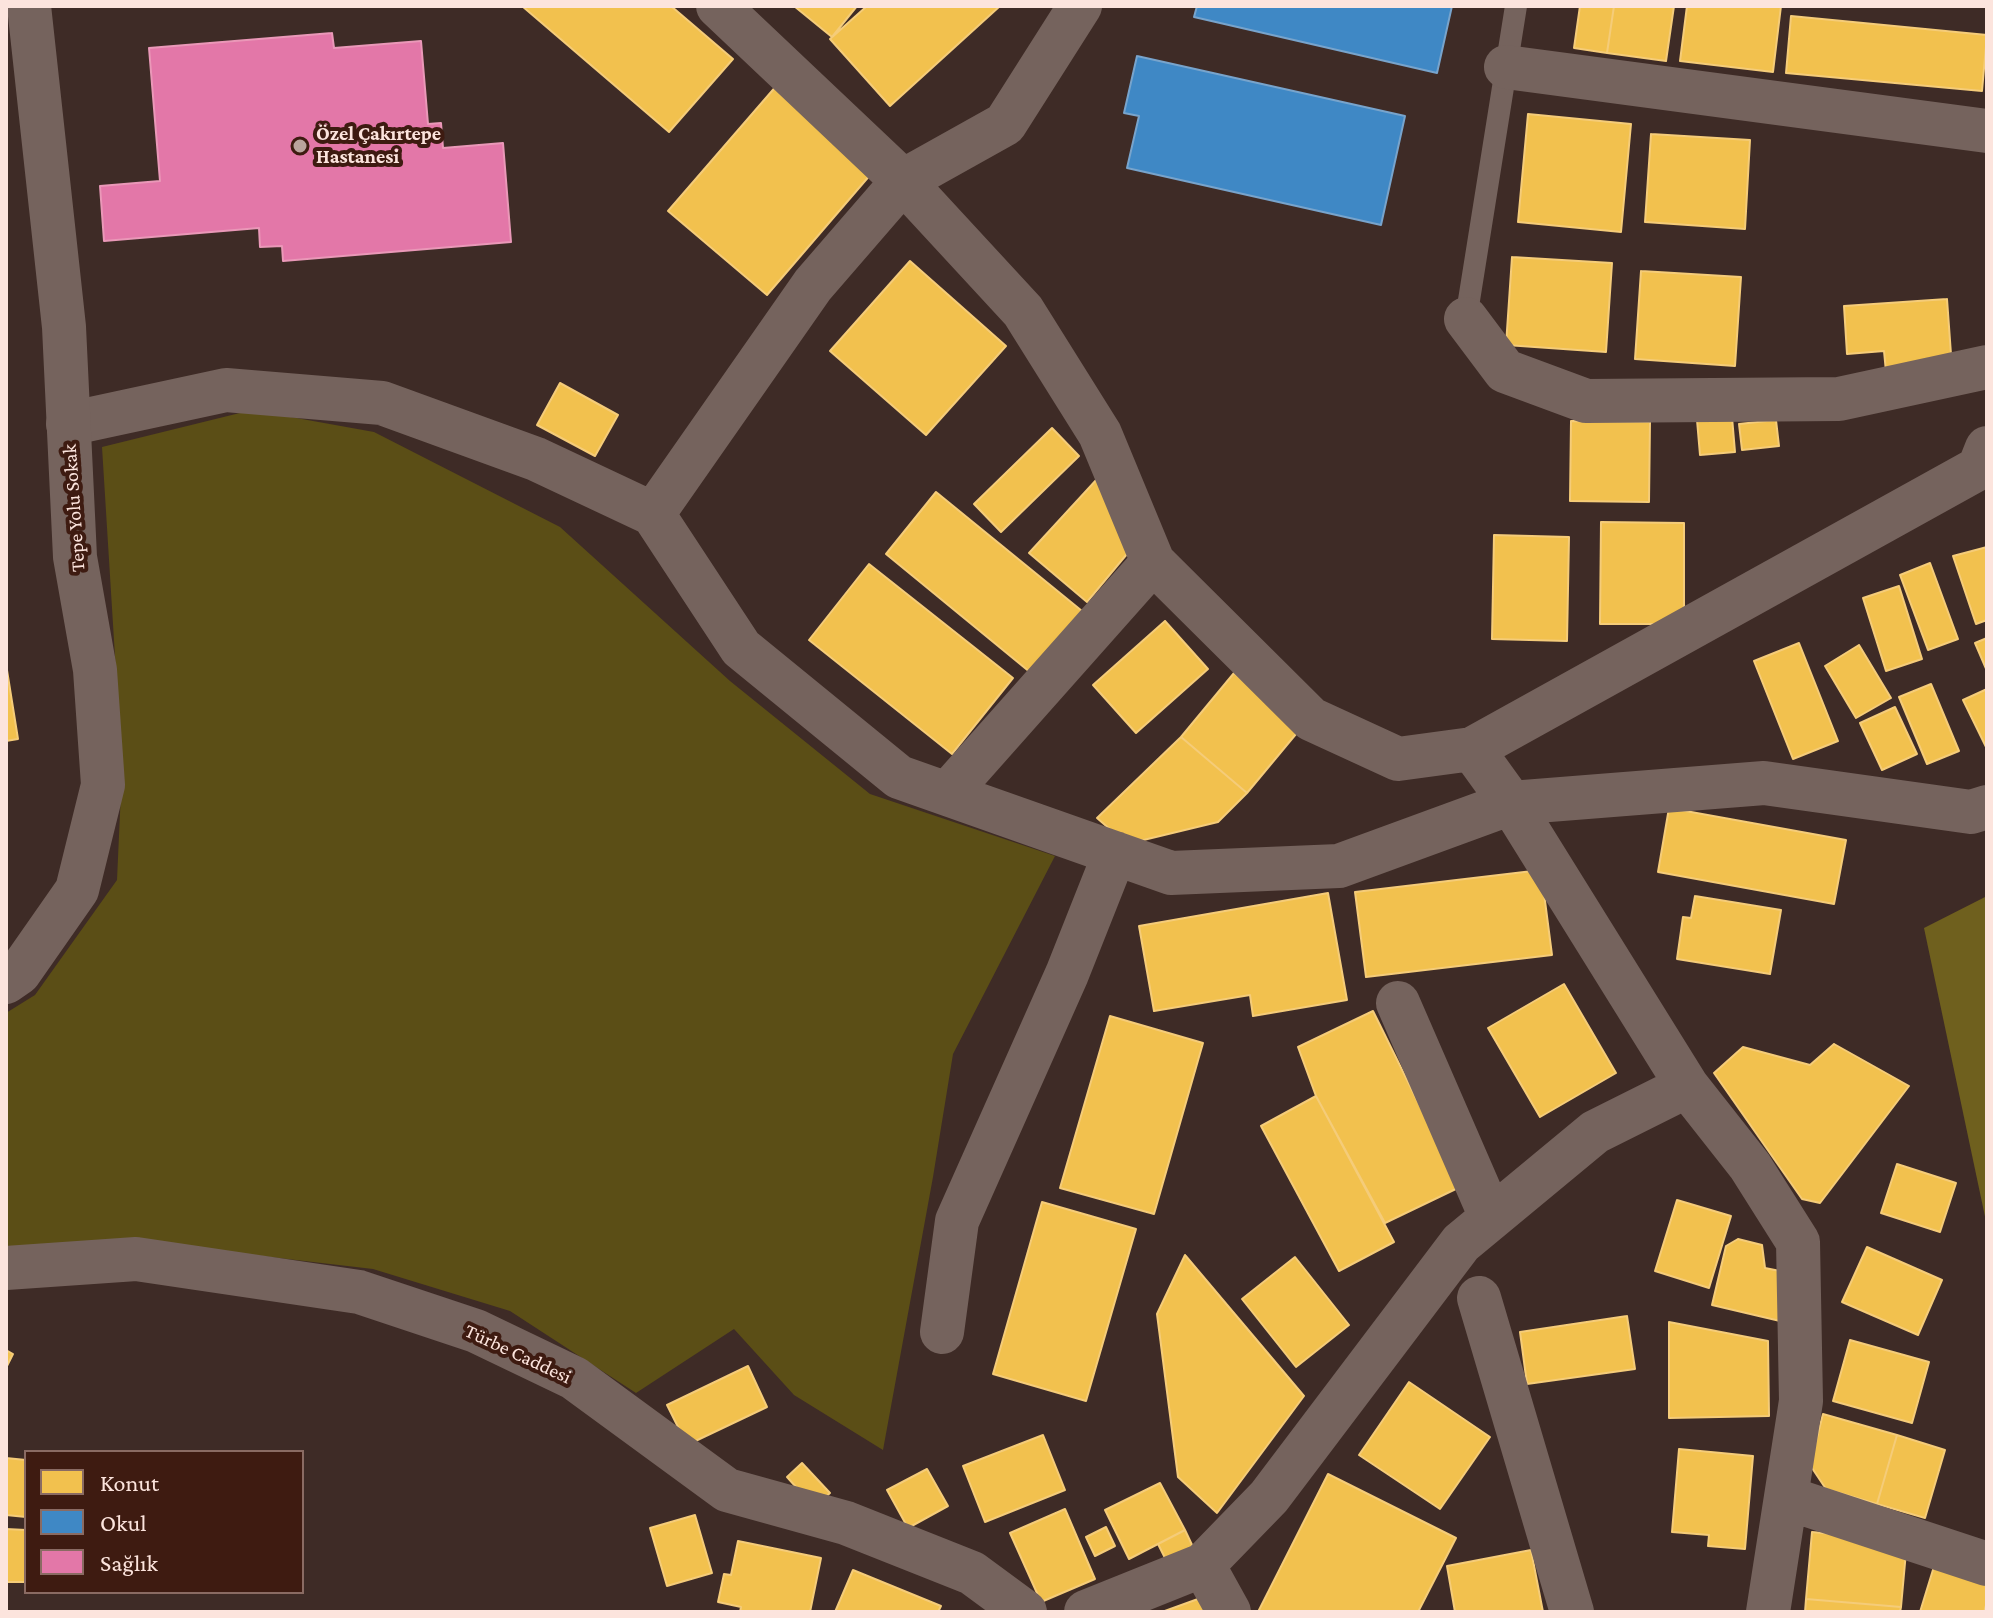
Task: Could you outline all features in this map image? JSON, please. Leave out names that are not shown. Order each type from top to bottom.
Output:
[{"type":"street","name":"Tepe Yolu Sokak","points":[[6,982],[19,973],[77,890],[103,785],[95,670],[75,557],[64,327],[29,6]]},
{"type":"street","points":[[718,6],[903,181],[1023,311],[1100,434],[1153,562],[1311,719],[1398,759],[1472,749],[1984,463]]},
{"type":"street","points":[[653,514],[813,285],[903,181],[1005,124],[1080,6]]},
{"type":"street","points":[[1506,67],[1987,131]]},
{"type":"street","points":[[1466,319],[1505,371],[1586,401],[1839,399],[1987,367]]},
{"type":"street","points":[[68,424],[226,390],[382,403],[536,459],[653,514],[741,648],[899,777],[1171,873],[1339,866],[1511,803],[1764,783],[1971,812],[1987,807]]},
{"type":"street","points":[[947,794],[1153,562]]},
{"type":"street","points":[[1472,749],[1511,803],[1687,1086],[1750,1166],[1798,1242],[1801,1401],[1768,1612]]},
{"type":"street","points":[[942,1332],[957,1221],[1067,974],[1115,853]]},
{"type":"street","points":[[1398,1003],[1491,1217]]},
{"type":"street","points":[[1086,1612],[1203,1565],[1269,1497],[1461,1243],[1595,1132],[1687,1086]]},
{"type":"street","name":"Türbe Caddesi","points":[[6,1268],[136,1259],[359,1292],[476,1331],[574,1378],[727,1490],[846,1523],[972,1573],[1025,1612]]},
{"type":"street","points":[[1479,1298],[1572,1612]]},
{"type":"street","points":[[1787,1498],[1987,1564]]},
{"type":"street","points":[[1203,1565],[1229,1612]]},
{"type":"lane","points":[[1466,319],[1516,6]]},
{"type":"shaded area","points":[[252,410],[374,432],[560,527],[730,681],[870,794],[1055,856],[953,1054],[883,1450],[794,1395],[734,1329],[636,1393],[510,1311],[373,1269],[133,1241],[6,1249],[6,1013],[35,995],[117,880],[122,769],[102,447]]},
{"type":"shaded area","points":[[1987,896],[1987,1226],[1924,928]]},
{"type":"building: Konut","points":[[522,6],[671,6],[733,59],[669,132]]},
{"type":"building: Konut","points":[[794,6],[857,6],[832,37]]},
{"type":"building: Konut","points":[[867,6],[1000,6],[890,106],[830,39]]},
{"type":"building: Konut","points":[[1580,6],[1614,6],[1607,53],[1574,48]]},
{"type":"building: Konut","points":[[1614,6],[1674,6],[1666,61],[1607,53]]},
{"type":"building: Konut","points":[[1687,6],[1781,6],[1773,72],[1680,61]]},
{"type":"building: Konut","points":[[1791,16],[1987,35],[1982,91],[1786,73]]},
{"type":"building: Konut","points":[[778,84],[877,167],[767,295],[668,211]]},
{"type":"building: Konut","points":[[1528,114],[1631,124],[1621,232],[1518,222]]},
{"type":"building: Konut","points":[[1651,134],[1750,140],[1745,229],[1645,222]]},
{"type":"building: Konut","points":[[1512,257],[1612,263],[1606,352],[1506,345]]},
{"type":"building: Konut","points":[[910,261],[1006,346],[926,435],[830,351]]},
{"type":"building: Konut","points":[[1641,271],[1741,277],[1735,366],[1635,359]]},
{"type":"building: Konut","points":[[1947,299],[1952,368],[1886,372],[1884,351],[1847,354],[1844,306]]},
{"type":"building: Konut","points":[[560,383],[618,415],[595,456],[537,425]]},
{"type":"building: Konut","points":[[1732,417],[1735,452],[1700,455],[1697,420]]},
{"type":"building: Konut","points":[[1776,420],[1779,446],[1742,450],[1739,424]]},
{"type":"building: Konut","points":[[1571,421],[1650,422],[1649,502],[1570,501]]},
{"type":"building: Konut","points":[[1052,428],[1079,456],[1001,532],[974,504]]},
{"type":"building: Konut","points":[[1098,478],[1132,548],[1087,602],[1029,553]]},
{"type":"building: Konut","points":[[936,492],[1082,611],[1031,673],[886,554]]},
{"type":"building: Konut","points":[[1601,522],[1684,523],[1684,624],[1600,624]]},
{"type":"building: Konut","points":[[1494,535],[1569,537],[1567,641],[1492,639]]},
{"type":"building: Konut","points":[[1987,547],[1987,620],[1976,624],[1953,556]]},
{"type":"building: Konut","points":[[1930,563],[1958,639],[1928,650],[1900,575]]},
{"type":"building: Konut","points":[[869,564],[1013,678],[952,754],[809,640]]},
{"type":"building: Konut","points":[[1899,586],[1922,659],[1886,671],[1863,598]]},
{"type":"building: Konut","points":[[1165,621],[1208,669],[1136,733],[1093,685]]},
{"type":"building: Konut","points":[[1987,638],[1987,671],[1975,643]]},
{"type":"building: Konut","points":[[1799,643],[1838,741],[1793,759],[1754,661]]},
{"type":"building: Konut","points":[[1859,645],[1891,698],[1856,718],[1825,666]]},
{"type":"building: Konut","points":[[6,664],[18,739],[6,741]]},
{"type":"building: Konut","points":[[1234,673],[1301,728],[1247,793],[1181,737]]},
{"type":"building: Konut","points":[[1931,684],[1959,751],[1927,764],[1899,697]]},
{"type":"building: Konut","points":[[1987,689],[1987,749],[1963,700]]},
{"type":"building: Konut","points":[[1895,707],[1917,754],[1882,770],[1860,723]]},
{"type":"building: Konut","points":[[1181,737],[1247,793],[1218,822],[1127,844],[1097,818]]},
{"type":"building: Konut","points":[[1669,808],[1846,840],[1834,904],[1658,872]]},
{"type":"building: Konut","points":[[1541,870],[1552,955],[1366,977],[1355,892]]},
{"type":"building: Konut","points":[[1328,893],[1347,1000],[1253,1016],[1250,995],[1154,1011],[1139,926]]},
{"type":"building: Konut","points":[[1695,896],[1781,910],[1770,974],[1677,959],[1683,917],[1691,918]]},
{"type":"building: Konut","points":[[1564,984],[1616,1073],[1540,1117],[1488,1028]]},
{"type":"building: Konut","points":[[1373,1011],[1460,1187],[1385,1223],[1316,1096],[1298,1047]]},
{"type":"building: Konut","points":[[1110,1016],[1203,1043],[1154,1214],[1060,1188]]},
{"type":"building: Konut","points":[[1834,1044],[1909,1086],[1820,1203],[1802,1199],[1714,1073],[1743,1047],[1810,1065]]},
{"type":"building: Konut","points":[[1316,1096],[1394,1242],[1339,1271],[1261,1126]]},
{"type":"building: Konut","points":[[1897,1164],[1956,1183],[1940,1232],[1881,1213]]},
{"type":"building: Konut","points":[[1677,1200],[1731,1216],[1709,1288],[1655,1271]]},
{"type":"building: Konut","points":[[1042,1202],[1136,1229],[1086,1401],[993,1374]]},
{"type":"building: Konut","points":[[1738,1239],[1762,1245],[1765,1268],[1790,1273],[1780,1321],[1712,1305],[1726,1246]]},
{"type":"building: Konut","points":[[1867,1247],[1942,1280],[1918,1335],[1842,1302]]},
{"type":"building: Konut","points":[[1185,1255],[1304,1396],[1217,1513],[1178,1477],[1157,1314]]},
{"type":"building: Konut","points":[[1295,1257],[1349,1325],[1296,1367],[1242,1299]]},
{"type":"building: Konut","points":[[1627,1316],[1635,1369],[1527,1384],[1520,1332]]},
{"type":"building: Konut","points":[[1669,1322],[1768,1341],[1769,1416],[1669,1418]]},
{"type":"building: Konut","points":[[1850,1340],[1929,1362],[1912,1423],[1833,1401]]},
{"type":"building: Konut","points":[[6,1350],[13,1354],[6,1368]]},
{"type":"building: Konut","points":[[748,1366],[767,1407],[687,1445],[667,1405]]},
{"type":"building: Konut","points":[[1409,1382],[1490,1437],[1440,1509],[1359,1455]]},
{"type":"building: Konut","points":[[1823,1414],[1897,1435],[1877,1504],[1826,1489],[1810,1465]]},
{"type":"building: Konut","points":[[1043,1435],[1065,1490],[985,1522],[963,1466]]},
{"type":"building: Konut","points":[[1897,1435],[1945,1450],[1925,1518],[1877,1504]]},
{"type":"building: Konut","points":[[1679,1449],[1753,1456],[1745,1549],[1708,1546],[1709,1535],[1672,1532]]},
{"type":"building: Konut","points":[[6,1458],[24,1460],[24,1517],[6,1515]]},
{"type":"building: Konut","points":[[802,1463],[830,1493],[814,1507],[787,1477]]},
{"type":"building: Konut","points":[[927,1469],[948,1506],[908,1528],[887,1490]]},
{"type":"building: Konut","points":[[1328,1474],[1456,1538],[1418,1612],[1258,1612]]},
{"type":"building: Konut","points":[[1160,1483],[1185,1530],[1129,1559],[1105,1510]]},
{"type":"building: Konut","points":[[1065,1509],[1095,1579],[1041,1602],[1010,1533]]},
{"type":"building: Konut","points":[[695,1515],[712,1573],[667,1586],[650,1528]]},
{"type":"building: Konut","points":[[1106,1527],[1115,1546],[1095,1556],[1086,1537]]},
{"type":"building: Konut","points":[[6,1529],[24,1530],[24,1582],[6,1582]]},
{"type":"building: Konut","points":[[1185,1530],[1193,1547],[1166,1560],[1158,1544]]},
{"type":"building: Konut","points":[[1812,1532],[1907,1541],[1901,1607],[1806,1599]]},
{"type":"building: Konut","points":[[738,1541],[821,1558],[810,1612],[740,1612],[741,1607],[718,1602],[724,1574],[731,1575]]},
{"type":"building: Konut","points":[[1531,1550],[1543,1612],[1455,1612],[1447,1566]]},
{"type":"building: Konut","points":[[1936,1560],[1987,1577],[1984,1612],[1920,1612]]},
{"type":"building: Konut","points":[[853,1570],[941,1606],[938,1612],[835,1612]]},
{"type":"building: Konut","points":[[1209,1595],[1215,1612],[1162,1612]]},
{"type":"building: Konut","points":[[1806,1599],[1901,1607],[1900,1612],[1805,1612]]},
{"type":"building: Okul","points":[[1197,6],[1452,6],[1437,73],[1194,17]]},
{"type":"building: Okul","points":[[1137,56],[1405,116],[1381,225],[1127,168],[1139,116],[1124,113]]},
{"type":"building: Sağlık","name":"Özel Çakırtepe Hastanesi","points":[[332,33],[334,48],[421,41],[428,124],[441,123],[443,148],[503,143],[511,242],[283,261],[282,246],[260,247],[259,228],[104,241],[100,186],[160,181],[149,48]]},
{"type":"place","name":"Özel Çakırtepe Hastanesi","points":[[300,146]]}]
